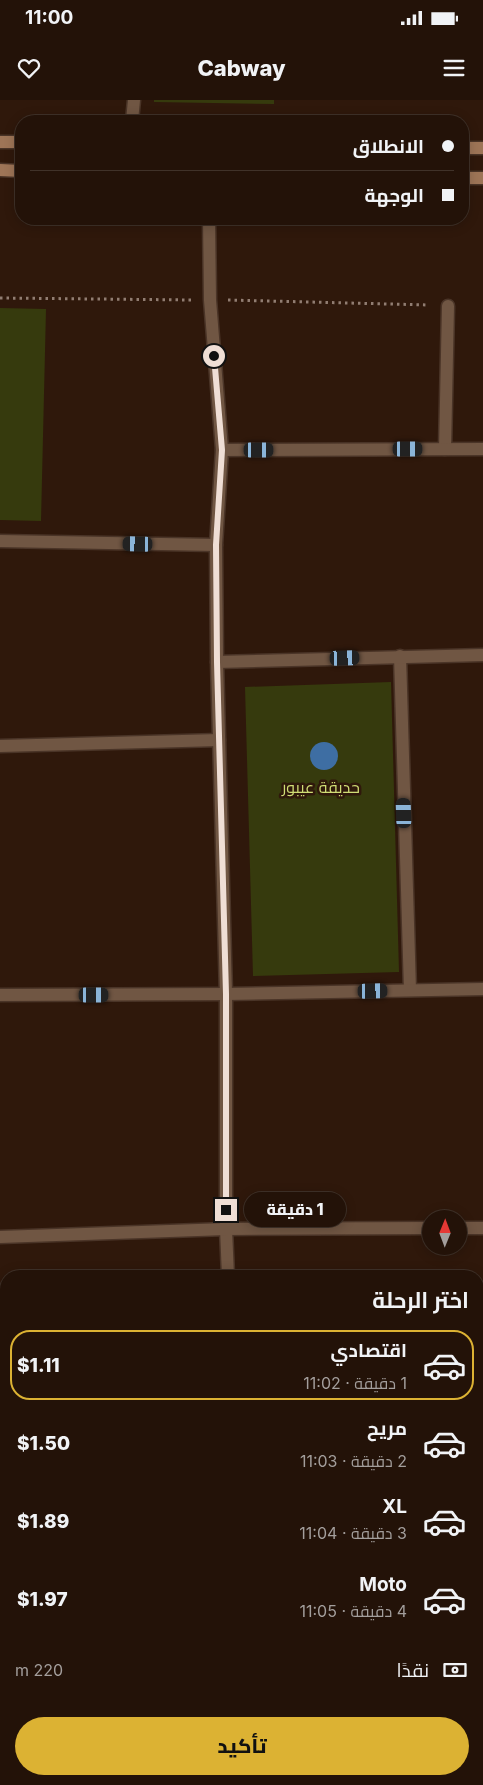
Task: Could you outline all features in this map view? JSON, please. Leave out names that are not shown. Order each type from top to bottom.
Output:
[{"type":"main road","points":[[0,142],[15,142]]},
{"type":"main road","points":[[469,148],[483,148]]},
{"type":"main road","points":[[0,170],[15,170]]},
{"type":"main road","points":[[469,178],[483,178]]},
{"type":"street","points":[[133,115],[134,100]]},
{"type":"street","points":[[209,225],[210,300],[222,450],[216,545],[217,662],[226,994],[228,1270]]},
{"type":"street","points":[[445,449],[448,306]]},
{"type":"street","points":[[222,450],[483,449]]},
{"type":"street","points":[[0,541],[216,545]]},
{"type":"street","points":[[217,662],[483,655]]},
{"type":"street","points":[[400,656],[410,990]]},
{"type":"street","points":[[0,746],[219,740]]},
{"type":"street","points":[[0,995],[226,994],[483,989]]},
{"type":"street","points":[[0,1237],[226,1230],[422,1228]]},
{"type":"street","points":[[468,1228],[483,1228]]},
{"type":"path","points":[[0,298],[210,300],[448,306]]},
{"type":"green space","points":[[154,100],[274,100],[274,104],[154,102]]},
{"type":"green space","points":[[0,308],[46,309],[41,521],[0,520]]},
{"type":"green space","name":"حديقة عيبور","points":[[391,682],[399,972],[253,976],[245,687]]},
{"type":"water","points":[[324,742],[334,746],[338,756],[334,766],[324,770],[314,766],[310,756],[314,746]]},
{"type":"route","points":[[214,356],[222,450],[216,545],[217,662],[226,994],[226,1210]]}]
